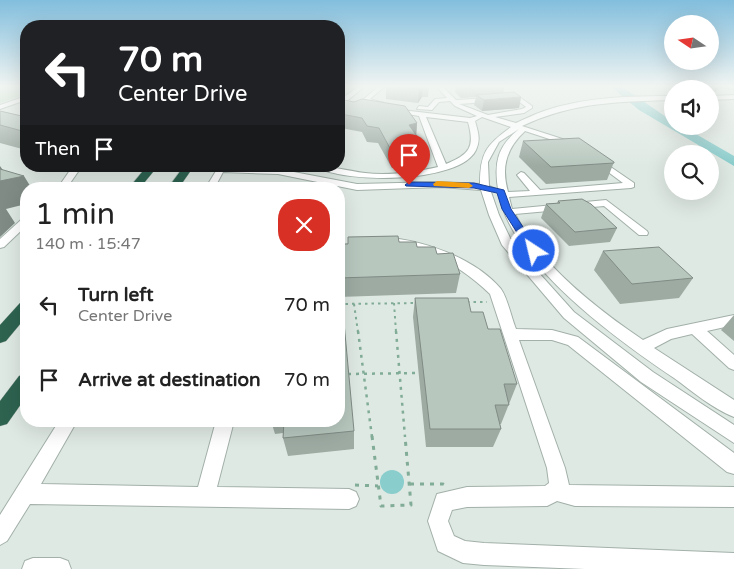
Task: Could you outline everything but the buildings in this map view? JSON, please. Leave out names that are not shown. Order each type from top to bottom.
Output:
[{"type":"highway","points":[[139,182],[148,172]]},
{"type":"highway","points":[[0,336],[20,314]]},
{"type":"highway","points":[[0,416],[20,390]]},
{"type":"street","points":[[410,113],[471,120],[512,113]]},
{"type":"street","points":[[345,185],[367,187],[435,184],[485,188],[501,193],[538,193],[631,185],[570,141],[479,113]]},
{"type":"street","points":[[546,113],[496,141],[484,162],[485,188],[494,215],[508,245],[569,315],[647,377],[734,435]]},
{"type":"street","points":[[422,114],[443,168]]},
{"type":"street","points":[[345,171],[368,176],[418,174],[464,161],[476,145],[475,128],[471,120]]},
{"type":"street","points":[[522,126],[503,152],[499,166],[501,193],[508,212],[544,266],[587,306],[641,348],[734,409]]},
{"type":"street","points":[[564,149],[581,148]]},
{"type":"street","points":[[274,172],[329,182]]},
{"type":"street","points":[[521,174],[538,193]]},
{"type":"street","points":[[367,187],[368,176]]},
{"type":"street","points":[[508,212],[606,203],[643,233]]},
{"type":"street","points":[[0,245],[20,227]]},
{"type":"street","points":[[369,239],[420,245],[458,262],[478,275],[496,292],[556,468],[560,488],[547,496],[467,497],[444,501],[438,521],[446,543],[463,552],[644,565],[734,564]]},
{"type":"street","points":[[641,348],[667,334],[734,320]]},
{"type":"street","points":[[694,327],[734,364]]},
{"type":"street","points":[[510,334],[552,335],[573,341],[734,465]]},
{"type":"street","points":[[0,534],[65,427]]},
{"type":"street","points":[[205,497],[223,427]]},
{"type":"street","points":[[555,491],[575,496],[734,497]]},
{"type":"street","points":[[24,494],[349,499]]},
{"type":"street","points":[[33,569],[60,569]]},
{"type":"path","points":[[376,296],[376,303]]},
{"type":"path","points":[[461,302],[499,302]]},
{"type":"path","points":[[354,304],[381,506],[411,505],[394,303]]},
{"type":"path","points":[[345,304],[423,303]]},
{"type":"path","points":[[348,374],[419,373]]},
{"type":"water","points":[[392,470],[397,471],[403,477],[403,487],[397,493],[392,494],[387,493],[381,487],[380,482],[381,477],[387,471]]},
{"type":"waterway","points":[[650,113],[664,121]]},
{"type":"waterway","points":[[688,135],[734,162]]},
{"type":"slow traffic","points":[[437,184],[469,186]]},
{"type":"route","points":[[409,185],[474,186],[501,192],[506,209],[534,251]]}]
